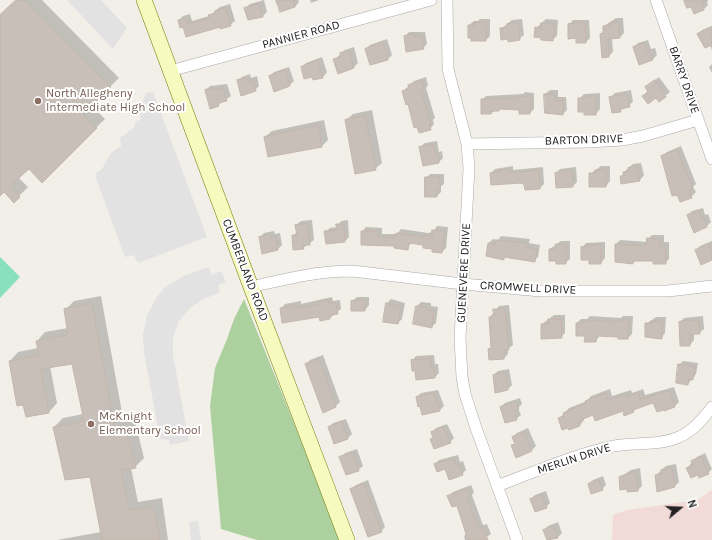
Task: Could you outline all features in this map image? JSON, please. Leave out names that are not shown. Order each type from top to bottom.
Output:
[{"type":"main road","name":"CUMBERLAND ROAD","points":[[144,0],[347,540]]},
{"type":"street","name":"PANNIER ROAD","points":[[170,71],[431,0]]},
{"type":"street","name":"GUENEVERE DRIVE","points":[[447,0],[448,69],[467,144],[468,189],[460,338],[462,377],[465,394],[476,428],[517,540]]},
{"type":"street","name":"BARRY DRIVE","points":[[656,0],[712,160]]},
{"type":"street","name":"BARTON DRIVE","points":[[467,144],[622,140],[643,136],[698,120]]},
{"type":"street","name":"CROMWELL DRIVE","points":[[251,287],[297,276],[336,271],[352,271],[518,290],[668,291],[712,286]]},
{"type":"street","name":"MERLIN DRIVE","points":[[497,486],[567,459],[602,448],[626,444],[667,441],[679,437],[699,423],[712,407]]},
{"type":"shaded area","points":[[67,0],[101,0],[127,28],[113,49]]},
{"type":"shaded area","points":[[153,92],[207,237],[138,263],[134,255],[125,257],[96,178],[96,173],[102,169],[111,153],[121,146],[120,138],[135,127],[135,122],[141,119],[139,112],[146,93]]},
{"type":"shaded area","points":[[209,267],[212,275],[221,271],[226,282],[218,285],[220,292],[202,300],[190,308],[179,321],[173,337],[173,355],[189,441],[170,445],[169,440],[160,439],[144,352],[143,335],[147,315],[157,297],[165,287],[186,275]]},
{"type":"shaded area","points":[[712,490],[712,540],[612,540],[613,515],[627,510],[697,500]]},
{"type":"shaded area","points":[[198,521],[201,540],[191,540],[189,522]]},
{"type":"green space","points":[[0,257],[20,277],[0,298]]},
{"type":"green space","points":[[244,299],[341,540],[257,540],[221,529],[210,406],[215,368],[234,319]]},
{"type":"building","name":"North Allegheny Intermediate High School","points":[[16,0],[25,0],[111,87],[83,115],[97,128],[42,183],[29,169],[10,186],[20,197],[14,203],[4,192],[0,196],[0,15]]},
{"type":"building","points":[[277,0],[293,0],[295,7],[280,12]]},
{"type":"building","points":[[684,0],[707,1],[702,3],[704,10],[694,14],[691,7],[687,8]]},
{"type":"building","points":[[259,4],[263,17],[248,20],[244,8]]},
{"type":"building","points":[[226,8],[231,26],[220,29],[220,27],[186,37],[183,27],[180,28],[178,20],[186,18],[188,24],[209,18],[208,15]]},
{"type":"building","points":[[475,22],[486,22],[486,41],[471,41],[471,38],[468,38],[468,25],[475,25]]},
{"type":"building","points":[[611,22],[619,22],[620,38],[608,39],[609,57],[602,58],[600,34],[603,33],[603,26],[611,25]]},
{"type":"building","points":[[518,23],[520,40],[508,42],[508,39],[501,40],[500,28],[507,27],[507,24]]},
{"type":"building","points":[[541,23],[554,24],[553,41],[541,40],[541,38],[534,37],[535,27],[541,28]]},
{"type":"building","points":[[585,23],[586,43],[576,43],[576,38],[568,39],[568,24]]},
{"type":"building","points":[[712,27],[712,45],[705,48],[697,34]]},
{"type":"building","points":[[414,34],[415,37],[421,35],[424,49],[406,52],[404,36]]},
{"type":"building","points":[[383,42],[388,60],[370,65],[365,49]]},
{"type":"building","points":[[644,43],[647,53],[650,51],[653,60],[639,65],[633,47]]},
{"type":"building","points":[[349,51],[354,68],[338,74],[333,59],[341,57],[340,53]]},
{"type":"building","points":[[318,60],[323,78],[313,80],[312,77],[304,79],[301,67]]},
{"type":"building","points":[[285,70],[290,86],[274,92],[269,76]]},
{"type":"building","points":[[246,78],[247,81],[253,80],[256,91],[241,96],[237,80]]},
{"type":"building","points":[[655,80],[666,97],[659,102],[656,98],[648,104],[642,96],[648,92],[645,87]]},
{"type":"building","points":[[422,81],[424,90],[421,91],[431,123],[429,124],[431,130],[419,133],[417,127],[414,128],[408,104],[406,105],[402,91],[410,89],[408,85]]},
{"type":"building","points":[[214,88],[214,90],[223,88],[227,101],[218,103],[219,106],[210,109],[205,90]]},
{"type":"building","points":[[544,94],[555,94],[555,101],[563,100],[563,115],[545,113]]},
{"type":"building","points":[[627,94],[630,107],[620,109],[621,112],[612,113],[609,97]]},
{"type":"building","points":[[519,96],[531,97],[530,114],[519,114],[519,110],[499,109],[499,111],[492,111],[491,114],[481,114],[481,99],[510,99],[519,98]]},
{"type":"building","points":[[586,96],[596,96],[596,115],[584,115],[584,112],[578,112],[578,98],[586,98]]},
{"type":"building","points":[[365,116],[376,170],[355,174],[345,120]]},
{"type":"building","points":[[318,126],[322,147],[268,157],[264,137]]},
{"type":"building","points":[[433,145],[435,155],[438,155],[439,163],[423,166],[419,147]]},
{"type":"building","points":[[677,150],[693,189],[689,190],[692,198],[680,202],[677,195],[672,196],[661,156]]},
{"type":"building","points":[[637,166],[640,181],[621,184],[620,176],[624,176],[623,172],[629,171],[628,168]]},
{"type":"building","points":[[498,170],[509,170],[509,173],[539,170],[540,189],[525,190],[522,183],[491,185],[490,173],[499,172]]},
{"type":"building","points":[[595,170],[606,170],[606,187],[589,187],[589,173],[595,173]]},
{"type":"building","points":[[572,171],[573,187],[556,188],[555,173]]},
{"type":"building","points":[[425,177],[440,177],[440,189],[437,189],[437,197],[425,197]]},
{"type":"building","points":[[699,211],[701,219],[704,218],[707,227],[694,233],[687,215]]},
{"type":"building","points":[[308,224],[310,245],[303,245],[304,249],[293,250],[292,235],[297,235],[295,225]]},
{"type":"building","points":[[336,224],[344,224],[345,242],[326,244],[324,231],[337,230]]},
{"type":"building","points":[[432,230],[445,231],[442,253],[432,252],[432,249],[423,248],[423,245],[409,243],[408,250],[394,248],[394,246],[361,245],[361,231],[378,231],[378,237],[395,238],[396,233],[424,237],[424,235],[432,236]]},
{"type":"building","points":[[270,235],[271,238],[276,237],[278,250],[262,254],[259,237]]},
{"type":"building","points":[[647,238],[661,239],[660,246],[665,246],[666,264],[653,264],[653,261],[633,261],[633,264],[615,262],[615,244],[646,246]]},
{"type":"building","points":[[496,240],[526,243],[526,247],[537,249],[535,262],[504,257],[504,260],[486,256],[488,243],[495,244]]},
{"type":"building","points":[[556,244],[566,245],[566,264],[556,264],[556,261],[549,261],[549,249],[556,249]]},
{"type":"building","points":[[708,244],[712,252],[712,260],[701,265],[695,250]]},
{"type":"building","points":[[601,245],[601,264],[589,264],[589,260],[581,260],[581,247]]},
{"type":"building","points":[[328,300],[329,304],[336,303],[338,314],[330,315],[330,319],[320,321],[319,317],[282,323],[280,308],[297,305],[297,308],[318,305],[317,302]]},
{"type":"building","points":[[365,300],[365,311],[351,311],[351,301]]},
{"type":"building","points":[[386,303],[401,307],[398,324],[383,322]]},
{"type":"building","name":"McKnight Elementary School","points":[[92,304],[114,426],[121,427],[127,434],[136,468],[121,470],[129,510],[154,507],[160,540],[102,540],[90,477],[65,480],[53,427],[84,421],[72,364],[41,369],[49,413],[26,417],[23,405],[17,406],[9,361],[39,355],[36,341],[68,335],[64,309]]},
{"type":"building","points":[[416,306],[427,307],[427,310],[434,311],[432,328],[413,324]]},
{"type":"building","points":[[493,309],[505,309],[509,350],[504,350],[504,359],[489,360],[488,349],[491,348],[489,317],[494,316]]},
{"type":"building","points":[[548,319],[561,319],[562,338],[541,339],[541,324],[549,324]]},
{"type":"building","points":[[584,320],[618,322],[618,320],[629,320],[628,339],[597,336],[596,342],[584,342],[585,336],[576,336],[576,323],[584,323]]},
{"type":"building","points":[[699,320],[700,334],[690,334],[690,346],[680,346],[679,322]]},
{"type":"building","points":[[651,321],[662,321],[662,339],[645,337],[645,323],[651,323]]},
{"type":"building","points":[[319,359],[336,407],[323,413],[305,364]]},
{"type":"building","points":[[430,359],[431,368],[434,367],[435,378],[416,380],[415,371],[412,371],[411,360]]},
{"type":"building","points":[[678,364],[695,367],[693,380],[689,379],[688,385],[676,383]]},
{"type":"building","points":[[505,372],[508,390],[495,393],[493,375]]},
{"type":"building","points":[[669,391],[675,407],[664,411],[657,412],[653,403],[633,410],[634,412],[624,416],[623,411],[595,421],[593,415],[578,421],[580,426],[569,430],[568,428],[562,430],[558,418],[564,416],[563,413],[586,403],[585,401],[605,393],[608,400],[626,394],[627,397],[638,393],[640,399]]},
{"type":"building","points":[[434,393],[436,401],[438,401],[440,411],[422,415],[420,406],[418,407],[416,397]]},
{"type":"building","points":[[516,402],[519,409],[514,411],[517,420],[505,423],[500,407]]},
{"type":"building","points":[[342,422],[348,439],[334,444],[328,427]]},
{"type":"building","points":[[443,427],[451,443],[434,449],[430,439],[433,438],[431,432]]},
{"type":"building","points":[[524,432],[532,451],[516,458],[511,445],[515,444],[512,437]]},
{"type":"building","points":[[353,453],[359,471],[346,475],[339,457]]},
{"type":"building","points":[[701,457],[709,474],[699,478],[698,475],[691,478],[686,468],[693,465],[691,461]]},
{"type":"building","points":[[454,459],[456,465],[459,464],[463,475],[449,480],[445,469],[437,472],[434,464]]},
{"type":"building","points":[[672,468],[675,487],[657,492],[655,475],[662,474],[661,470]]},
{"type":"building","points":[[636,472],[638,491],[627,492],[627,489],[620,490],[619,477]]},
{"type":"building","points":[[599,480],[603,490],[591,494],[588,484]]},
{"type":"building","points":[[364,484],[382,532],[368,537],[350,489]]},
{"type":"building","points":[[467,489],[471,497],[467,499],[479,529],[483,527],[488,540],[468,540],[457,506],[452,507],[447,496]]},
{"type":"building","points":[[542,495],[547,508],[535,512],[530,499]]},
{"type":"building","points":[[554,526],[558,538],[547,540],[543,530]]},
{"type":"place","name":"North Allegheny Intermediate High School","points":[[38,101]]},
{"type":"place","name":"McKnight Elementary School","points":[[91,424]]}]
